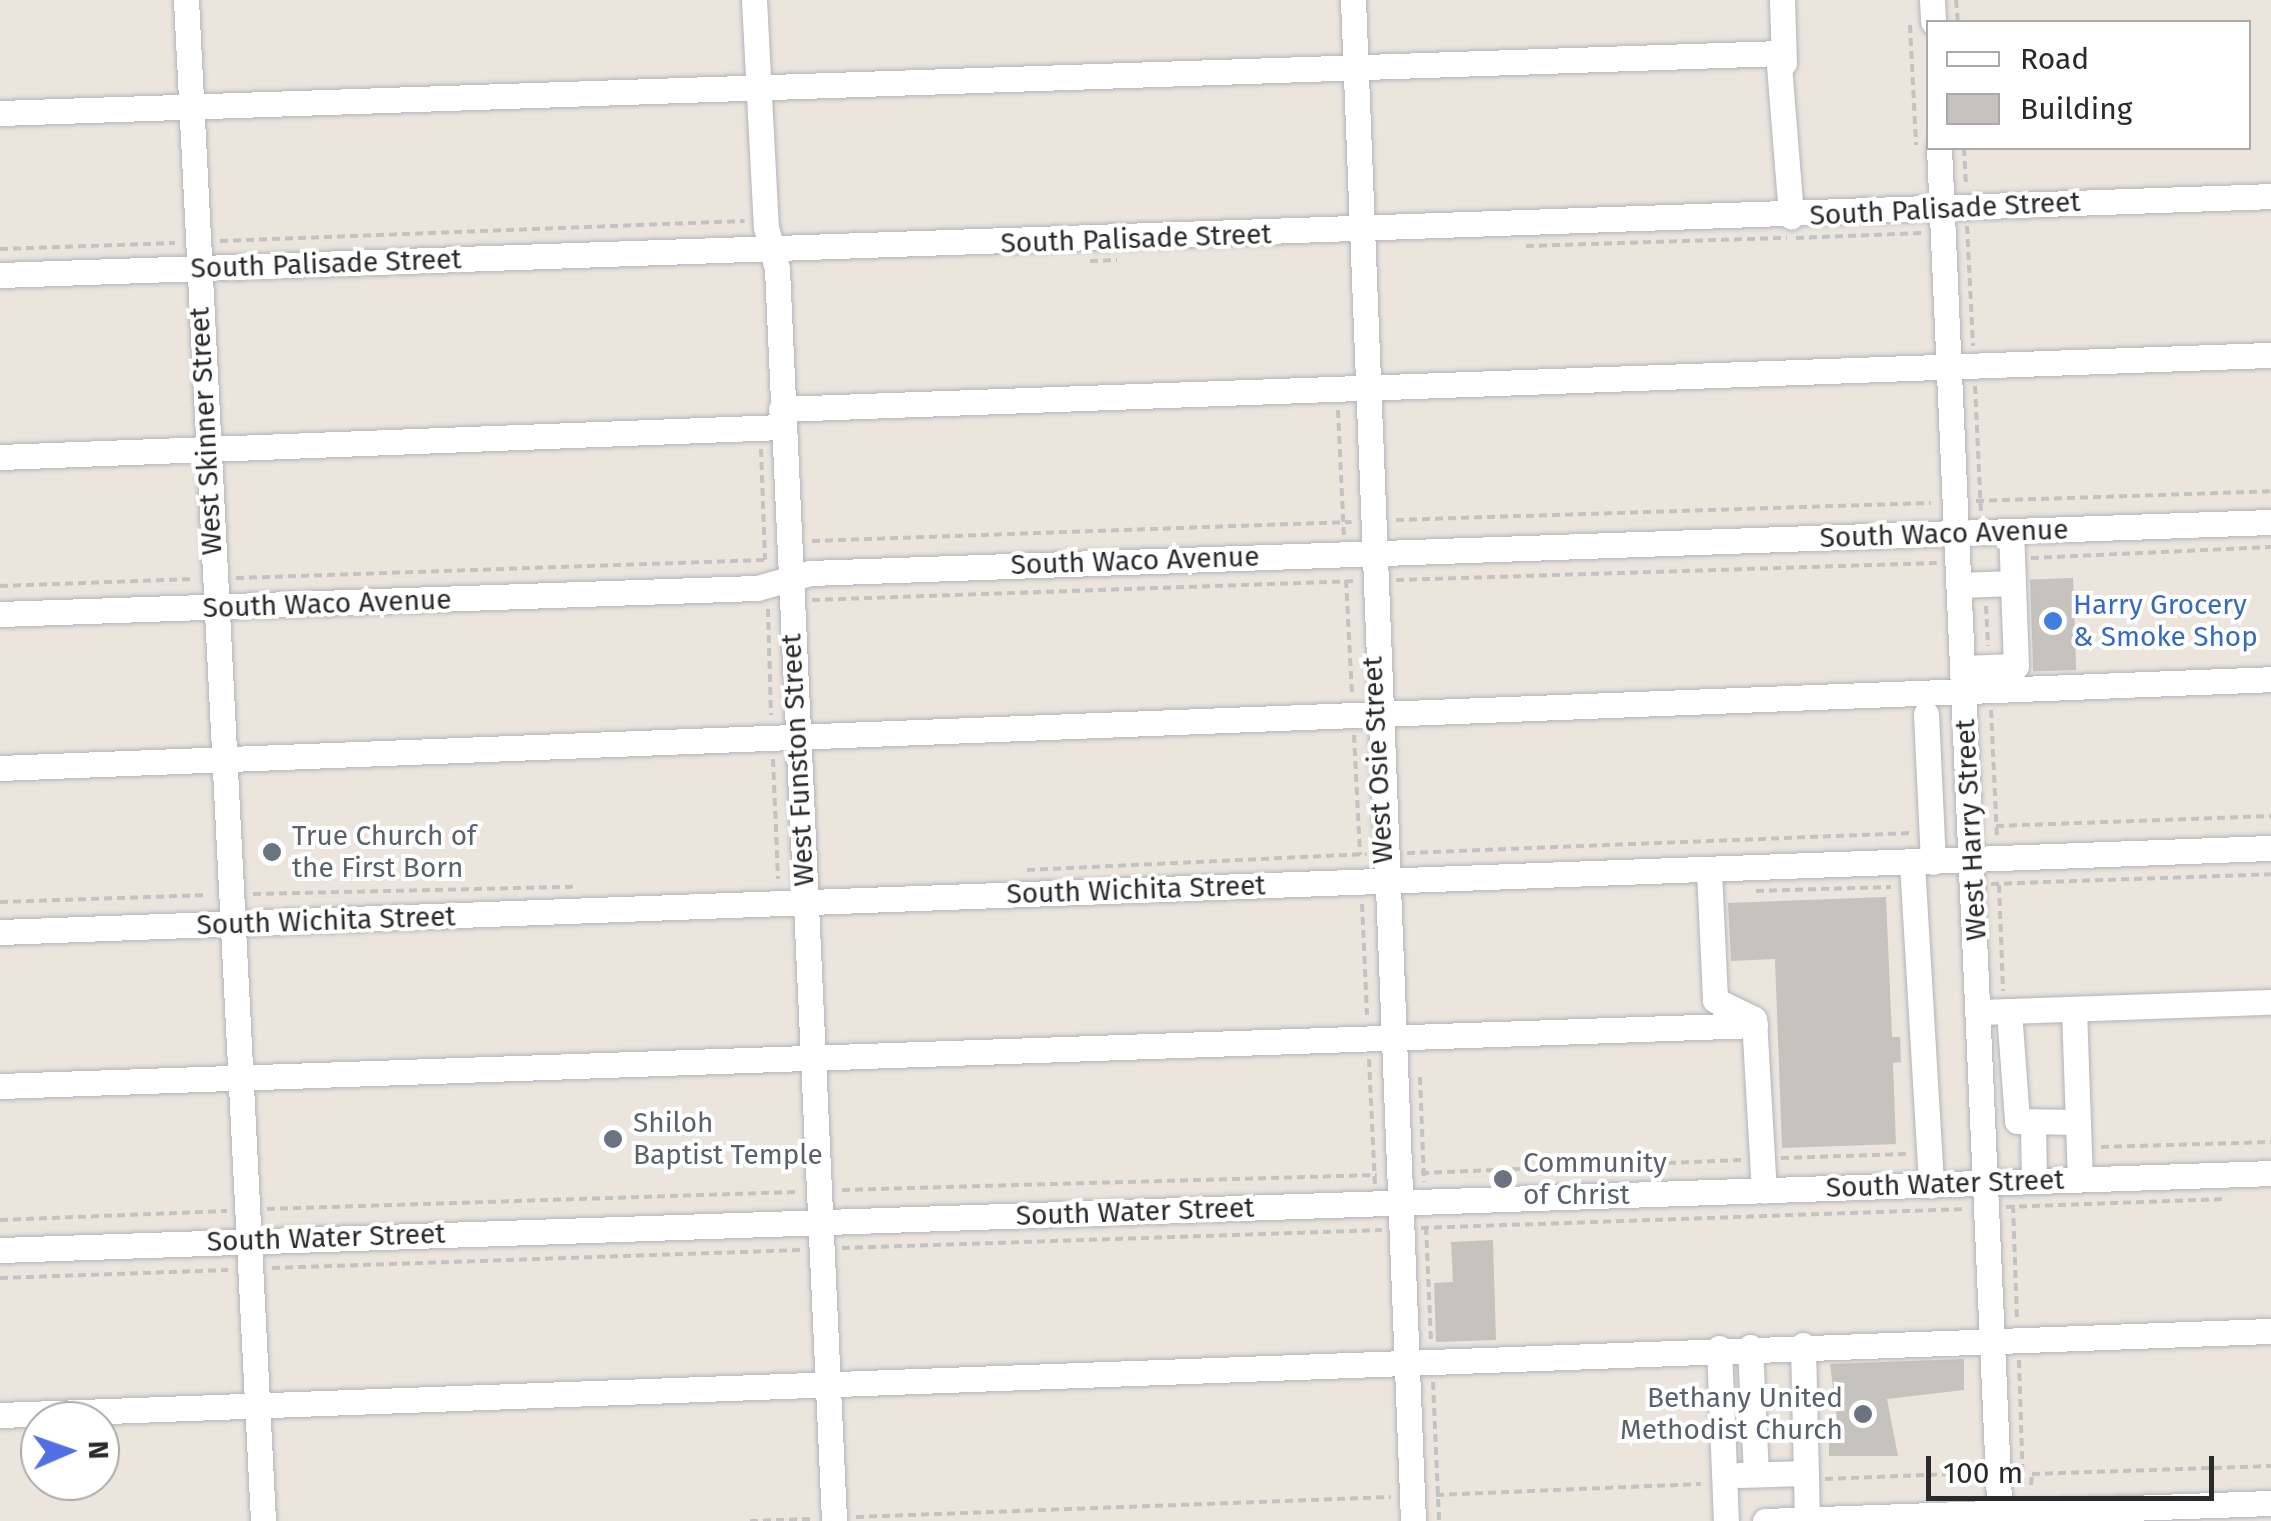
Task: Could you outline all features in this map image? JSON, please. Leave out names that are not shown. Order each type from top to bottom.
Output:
[{"type":"street","name":"West Skinner Street","points":[[186,0],[212,579],[263,1521]]},
{"type":"street","name":"West Funston Street","points":[[754,0],[762,251],[775,422],[784,739],[793,892],[812,1060],[834,1520]]},
{"type":"street","name":"West Osie Street","points":[[1353,0],[1369,552],[1412,1509]]},
{"type":"street","points":[[1782,0],[1791,216]]},
{"type":"street","points":[[0,113],[1778,53],[1784,63]]},
{"type":"street","name":"West Harry Street","points":[[1939,150],[2000,1517]]},
{"type":"street","name":"South Palisade Street","points":[[0,275],[1791,216],[1942,221],[2271,196]]},
{"type":"street","points":[[0,457],[775,422],[1363,389],[2271,355]]},
{"type":"street","name":"South Waco Avenue","points":[[0,614],[214,608],[777,569],[2271,522]]},
{"type":"street","points":[[1964,679],[2016,666],[2011,532]]},
{"type":"street","points":[[1959,574],[2012,571]]},
{"type":"street","points":[[0,768],[784,739],[1964,679],[2271,679]]},
{"type":"street","points":[[1926,714],[1932,832],[1922,862],[1931,1185]]},
{"type":"street","points":[[1928,758],[1968,756]]},
{"type":"street","name":"South Wichita Street","points":[[0,932],[233,924],[793,892],[1384,882],[1922,862],[1973,873],[2271,848]]},
{"type":"street","points":[[1709,872],[1716,1000],[1755,1025]]},
{"type":"street","points":[[1979,1012],[2271,1002]]},
{"type":"street","points":[[2074,1009],[2080,1180]]},
{"type":"street","points":[[2009,1011],[2013,1113],[2032,1124],[2078,1135]]},
{"type":"street","points":[[0,1086],[1755,1025]]},
{"type":"street","points":[[1755,1025],[1764,1191]]},
{"type":"street","points":[[2032,1124],[2034,1181]]},
{"type":"street","name":"South Water Street","points":[[0,1250],[820,1221],[1399,1216],[1764,1191],[1931,1185],[1986,1195],[2034,1181],[2271,1173]]},
{"type":"street","points":[[0,1415],[1803,1344],[2271,1331]]},
{"type":"street","points":[[1803,1344],[1806,1520]]},
{"type":"street","points":[[1750,1347],[1756,1474]]},
{"type":"street","points":[[1719,1348],[1726,1521]]},
{"type":"street","points":[[1725,1479],[1756,1474],[1806,1476]]},
{"type":"street","points":[[1765,1521],[2103,1515],[2271,1503]]},
{"type":"path","points":[[751,203],[762,251]]},
{"type":"path","points":[[1517,246],[1942,221],[1987,230]]},
{"type":"path","points":[[1090,261],[1129,260]]},
{"type":"path","points":[[767,882],[793,892],[777,569],[775,422]]},
{"type":"path","points":[[0,586],[777,569],[804,541],[2271,491]]},
{"type":"path","points":[[2012,571],[2271,547]]},
{"type":"path","points":[[1912,564],[1959,574]]},
{"type":"path","points":[[1996,826],[2271,816]]},
{"type":"path","points":[[1018,870],[1932,832]]},
{"type":"path","points":[[1973,873],[2271,874]]},
{"type":"path","points":[[0,902],[580,887]]},
{"type":"path","points":[[2078,1135],[2271,1142]]},
{"type":"path","points":[[0,1220],[1397,1174],[1929,1152]]},
{"type":"path","points":[[0,1278],[822,1249],[1399,1216],[1986,1195],[2231,1198]]},
{"type":"path","points":[[2031,1485],[2032,1474],[2271,1466]]},
{"type":"path","points":[[1806,1476],[1976,1473]]},
{"type":"path","points":[[750,1521],[1412,1509],[1725,1479]]},
{"type":"building","points":[[2073,578],[2076,670],[2033,671],[2030,580]]},
{"type":"building","points":[[1886,897],[1892,1037],[1900,1037],[1901,1062],[1893,1063],[1896,1144],[1782,1148],[1775,959],[1731,961],[1728,903]]},
{"type":"building","points":[[1493,1240],[1496,1340],[1436,1342],[1434,1283],[1453,1282],[1451,1242]]},
{"type":"building","name":"Bethany United Methodist Church","points":[[1964,1359],[1964,1390],[1887,1399],[1898,1456],[1829,1456],[1829,1435],[1839,1434],[1830,1364]]},
{"type":"place","name":"Harry Grocery & Smoke Shop","points":[[2053,621]]},
{"type":"place","name":"True Church of the First Born","points":[[272,852]]},
{"type":"place","name":"Shiloh Baptist Temple","points":[[613,1139]]},
{"type":"place","name":"Community of Christ","points":[[1503,1179]]},
{"type":"place","name":"Bethany United Methodist Church","points":[[1863,1414]]}]
